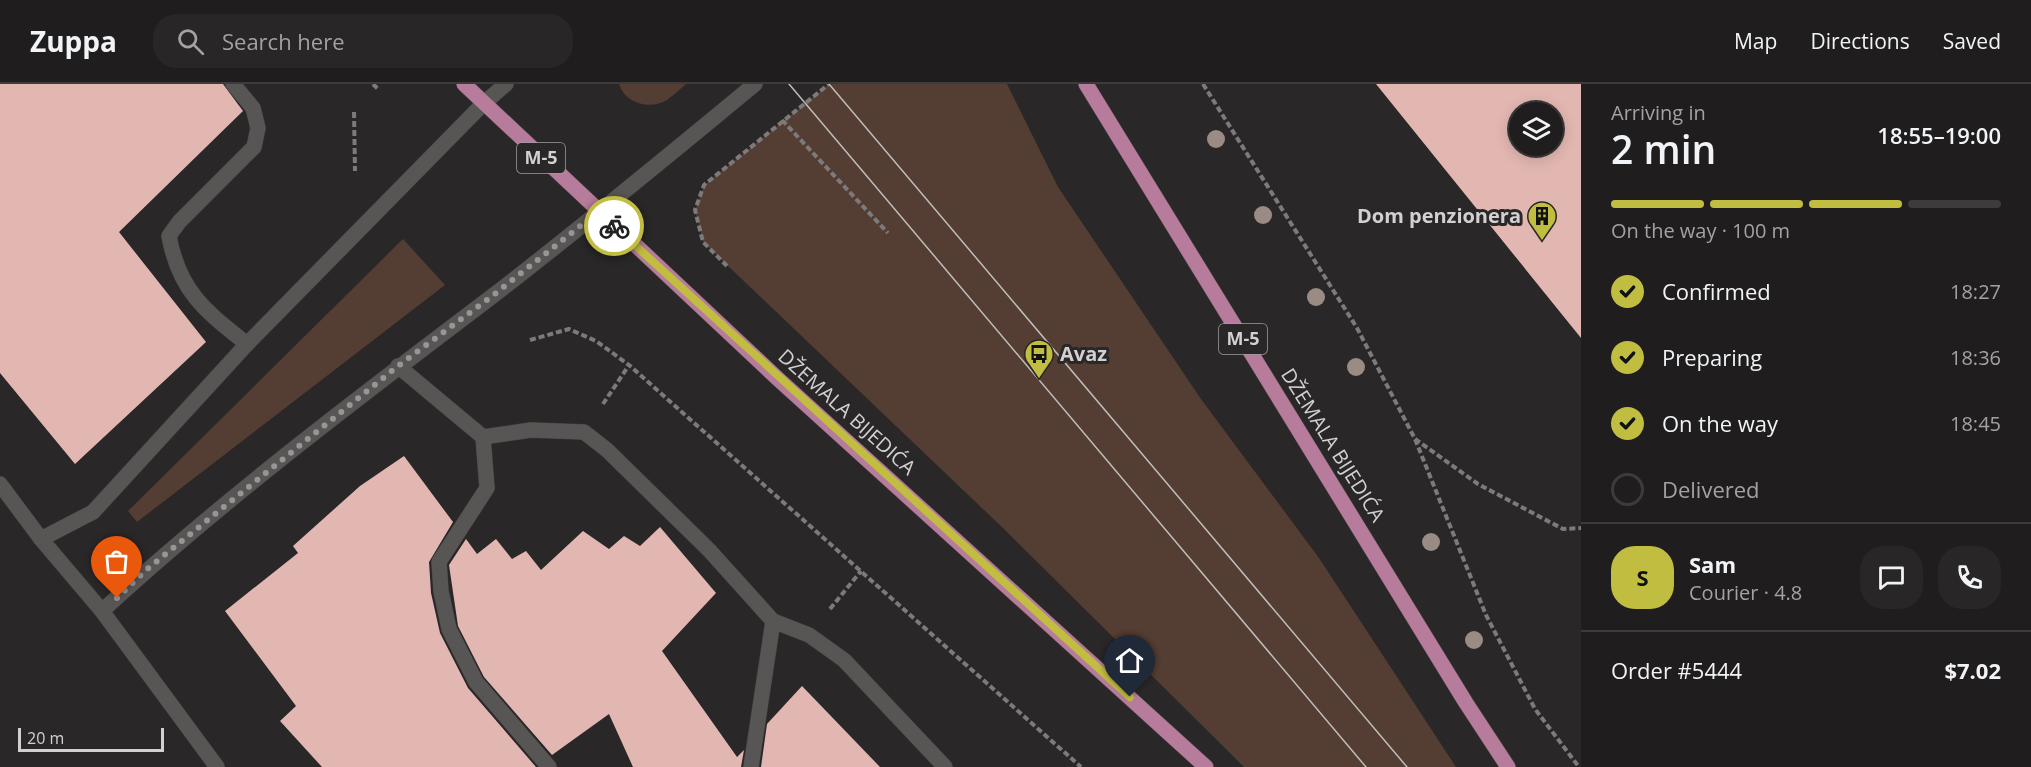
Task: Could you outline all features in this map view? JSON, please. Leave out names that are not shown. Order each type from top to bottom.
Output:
[{"type":"main road","name":"DŽEMALA BIJEDIĆA","points":[[464,84],[598,212],[1206,767]]},
{"type":"main road","name":"DŽEMALA BIJEDIĆA","points":[[1086,84],[1466,703],[1508,767]]},
{"type":"street","points":[[233,84],[253,108],[258,128],[254,147],[179,222],[169,236],[174,262],[204,310],[247,344]]},
{"type":"street","points":[[41,539],[93,512],[247,344],[483,104],[506,84]]},
{"type":"street","points":[[102,611],[146,570],[398,366],[491,297],[755,84]]},
{"type":"street","points":[[398,366],[483,437],[487,488],[465,526],[439,562],[441,591],[449,629],[476,682],[549,767]]},
{"type":"street","points":[[483,437],[531,430],[584,432],[607,450],[709,550],[773,621],[809,635],[844,660],[945,767]]},
{"type":"street","points":[[0,484],[41,539],[102,611],[217,767]]},
{"type":"street","points":[[751,767],[773,621]]},
{"type":"path","points":[[373,84],[379,90]]},
{"type":"path","points":[[727,266],[703,242],[695,210],[705,185],[829,84]]},
{"type":"path","points":[[1203,84],[1357,328],[1415,439],[1486,615],[1535,709],[1579,767]]},
{"type":"path","points":[[354,112],[355,171]]},
{"type":"path","points":[[782,120],[888,233]]},
{"type":"path","points":[[530,340],[569,329],[596,340],[629,365],[1081,767]]},
{"type":"path","points":[[584,432],[629,365]]},
{"type":"path","points":[[1415,439],[1488,489],[1563,529],[1581,528]]},
{"type":"path","points":[[809,635],[861,571]]},
{"type":"shaded area","points":[[619,84],[686,84],[667,100],[654,105],[646,105],[627,96]]},
{"type":"shaded area","points":[[829,84],[1007,84],[1058,187],[1201,399],[1319,558],[1456,767],[1244,767],[1005,530],[703,242],[695,210],[704,185]]},
{"type":"shaded area","points":[[403,239],[445,285],[137,522],[128,511]]},
{"type":"building","points":[[0,84],[223,84],[243,111],[119,232],[206,342],[75,464],[0,373]]},
{"type":"building","name":"Dom penzionera","points":[[1376,84],[1581,84],[1581,338]]},
{"type":"building","points":[[404,456],[453,522],[429,562],[431,593],[440,633],[468,688],[536,767],[322,767],[280,721],[296,706],[225,611],[298,553],[293,546],[360,486]]},
{"type":"building","points":[[660,527],[716,593],[662,651],[737,757],[744,750],[741,767],[633,767],[609,714],[552,755],[484,677],[458,626],[449,565],[466,539],[477,554],[496,539],[512,559],[526,551],[541,570],[583,531],[609,549],[624,536],[640,546]]},
{"type":"building","points":[[802,686],[880,767],[761,767],[767,724]]},
{"type":"tram line","points":[[789,84],[1366,767]]},
{"type":"tram line","points":[[829,84],[1407,767]]},
{"type":"way so far","points":[[117,598],[146,570],[398,366],[491,297],[598,212],[614,226]]},
{"type":"place","name":"Dom penzionera","points":[[1542,242]]},
{"type":"place","name":"Avaz","points":[[1039,380]]},
{"type":"route","points":[[614,226],[777,378],[1130,697]]}]
